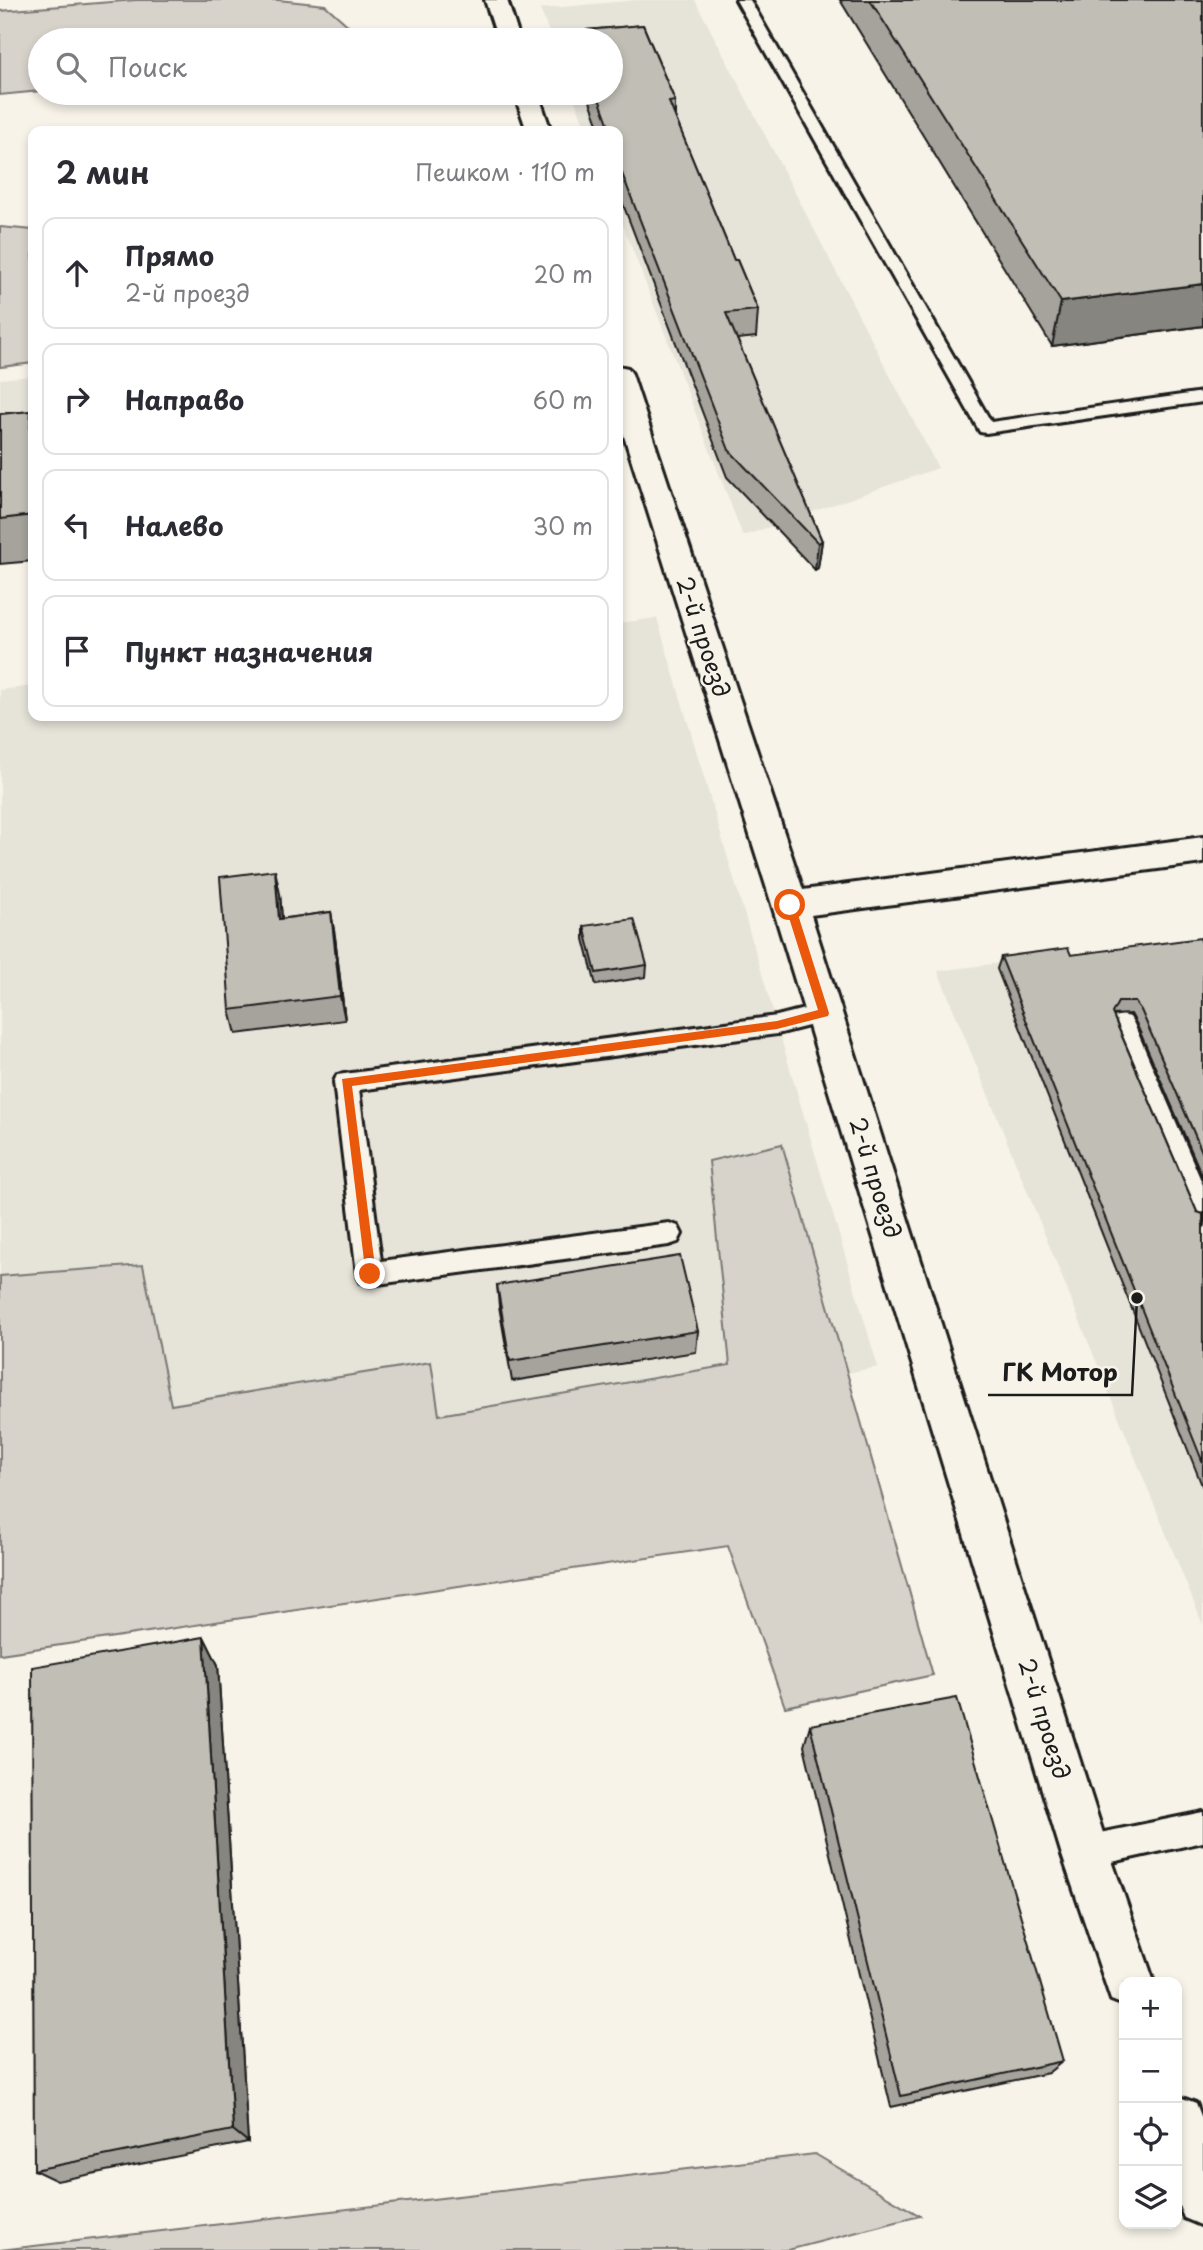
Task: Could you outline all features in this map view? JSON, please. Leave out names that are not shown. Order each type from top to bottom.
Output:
[{"type":"street","points":[[496,0],[505,28]]},
{"type":"street","points":[[530,105],[537,126]]},
{"type":"street","name":"2-й проезд","points":[[623,389],[790,905],[1085,1852],[1127,1977]]},
{"type":"street","points":[[790,905],[1203,850]]},
{"type":"street","points":[[1182,2137],[1203,2199]]},
{"type":"lane","points":[[743,0],[986,428],[1203,397]]},
{"type":"lane","points":[[668,1234],[370,1274],[346,1082],[777,1025],[824,1013]]},
{"type":"lane","points":[[1122,1024],[1203,1214]]},
{"type":"lane","points":[[1085,1852],[1203,1826]]},
{"type":"shaded area","points":[[136,0],[278,0],[325,5],[351,28],[28,28],[28,92],[0,95],[0,11]]},
{"type":"shaded area","points":[[637,0],[695,0],[938,468],[743,536],[623,225],[623,126],[585,126],[577,105],[623,105],[623,28],[547,28],[540,9]]},
{"type":"shaded area","points":[[0,227],[28,230],[28,364],[0,367]]},
{"type":"shaded area","points":[[28,376],[28,561],[0,564],[0,379]]},
{"type":"shaded area","points":[[657,618],[878,1367],[0,1531],[0,690],[28,687],[28,721],[623,721],[623,622]]},
{"type":"shaded area","points":[[1203,937],[1203,1625],[938,971]]},
{"type":"shaded area","points":[[782,1144],[933,1675],[785,1707],[728,1546],[0,1654],[0,1276],[143,1265],[171,1405],[431,1362],[439,1415],[730,1365],[709,1161]]},
{"type":"shaded area","points":[[815,2154],[920,2216],[788,2250],[0,2250]]},
{"type":"building","points":[[870,0],[1203,0],[1203,284],[1061,302]]},
{"type":"building","points":[[643,25],[675,101],[669,102],[734,260],[737,260],[758,310],[726,313],[822,541],[818,543],[729,450],[623,176],[623,126],[609,126],[601,105],[623,105],[623,28],[608,28]]},
{"type":"building","points":[[28,411],[28,516],[0,519],[0,414]]},
{"type":"building","points":[[275,870],[279,919],[331,912],[340,996],[230,1010],[220,877]]},
{"type":"building","points":[[634,919],[647,965],[596,973],[584,926]]},
{"type":"building","points":[[1200,938],[1203,945],[1203,1154],[1141,1010],[1135,1002],[1118,1002],[1112,1013],[1197,1212],[1203,1214],[1203,1463],[1001,957],[1068,948],[1071,955]]},
{"type":"building","points":[[680,1256],[698,1331],[510,1361],[497,1285]]},
{"type":"building","points":[[204,1637],[233,2130],[34,2170],[32,1667]]},
{"type":"building","points":[[957,1698],[1063,2061],[901,2096],[810,1725]]},
{"type":"place","name":"ГК Мотор","points":[[1137,1298]]},
{"type":"route","points":[[370,1274],[346,1082],[777,1025],[824,1013],[790,905]]}]
